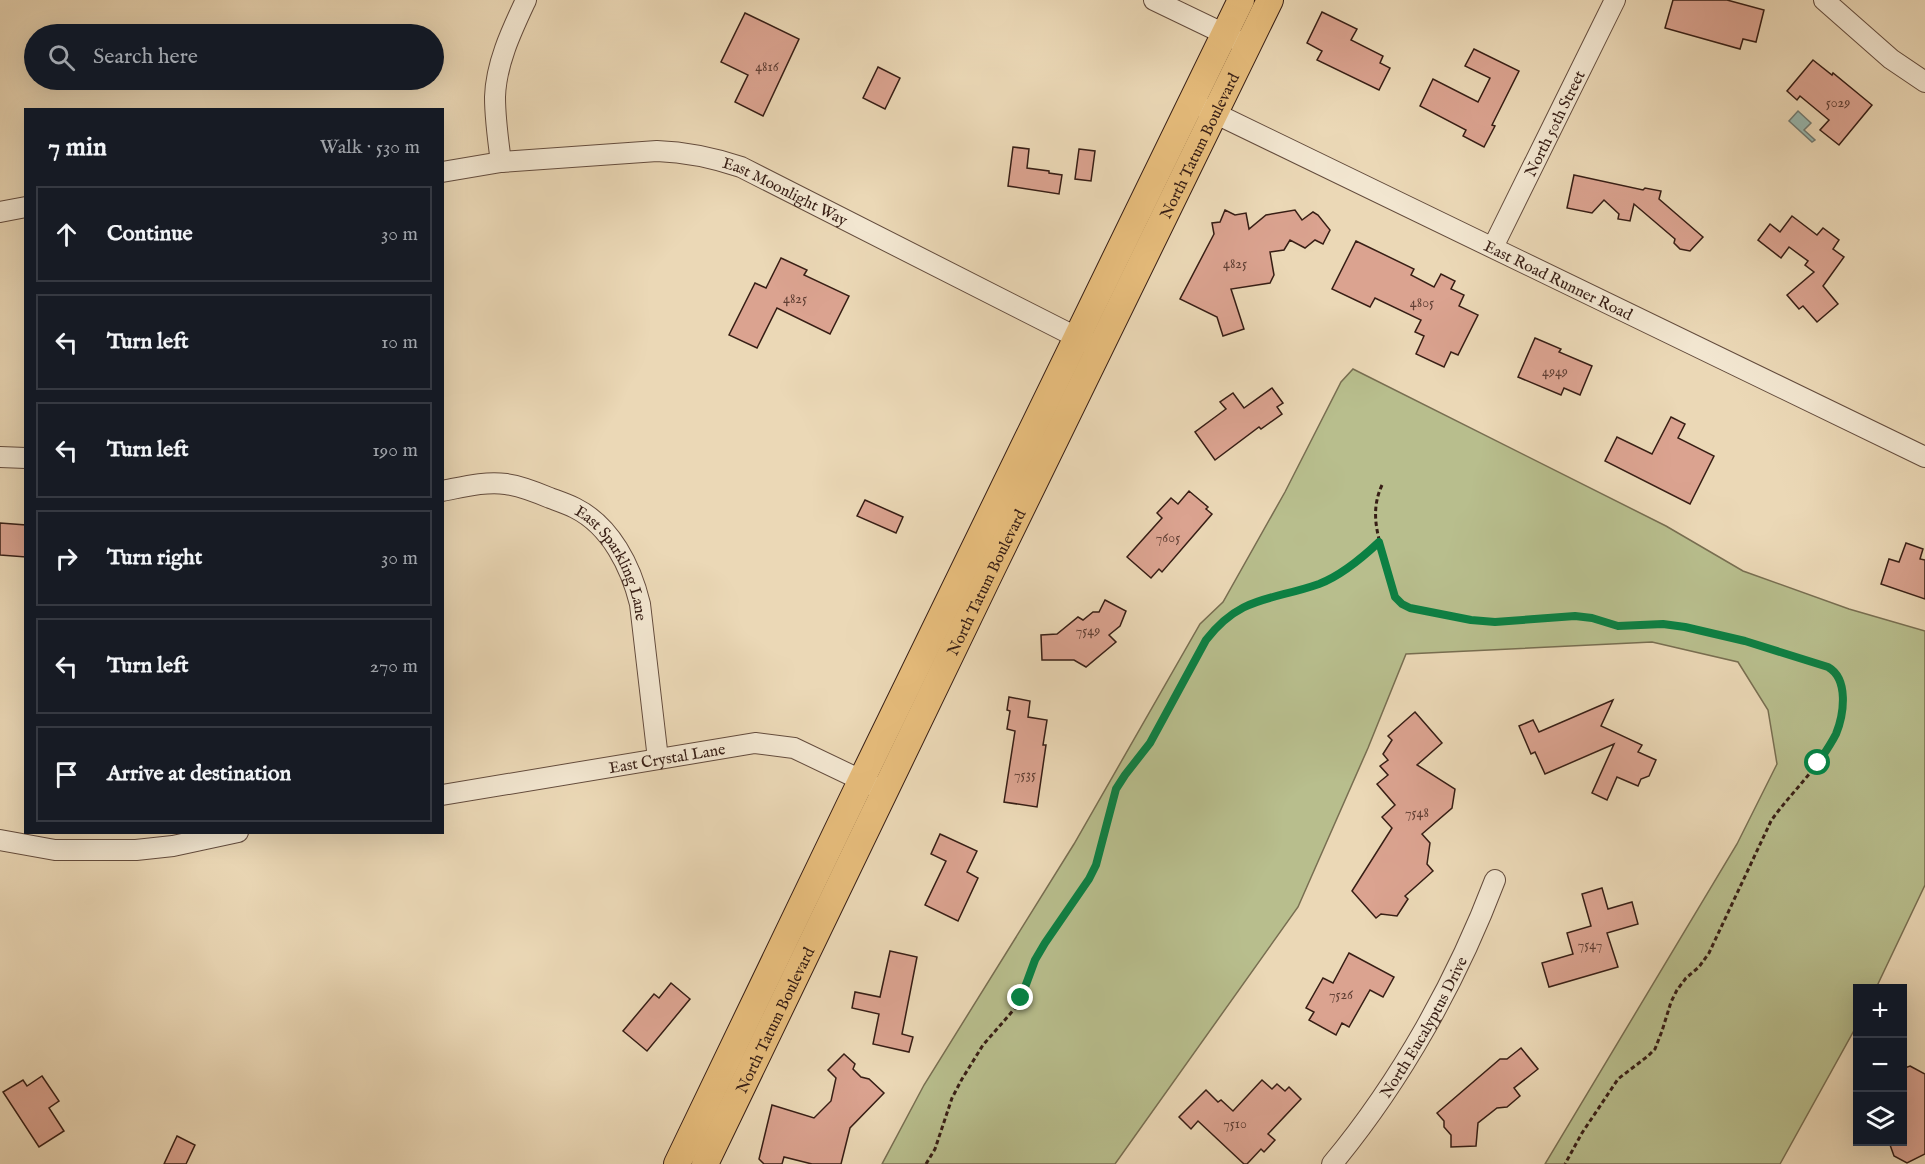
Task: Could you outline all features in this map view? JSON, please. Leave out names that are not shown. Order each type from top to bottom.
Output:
[{"type":"main road","name":"North Tatum Boulevard","points":[[677,1164],[861,780],[1088,343],[1203,107],[1225,34],[1241,0]]},
{"type":"main road","name":"North Tatum Boulevard","points":[[1203,107],[1248,45],[1270,0]]},
{"type":"main road","name":"North Tatum Boulevard","points":[[705,1164],[884,791],[1088,343]]},
{"type":"street","points":[[501,162],[495,95],[499,71],[511,33],[526,0]]},
{"type":"street","points":[[1154,0],[1248,45]]},
{"type":"street","name":"North 50th Street","points":[[1493,247],[1615,0]]},
{"type":"street","points":[[1824,0],[1891,59],[1925,82]]},
{"type":"street","name":"East Road Runner Road","points":[[1203,107],[1925,457]]},
{"type":"street","name":"East Moonlight Way","points":[[444,172],[501,162],[657,151],[718,159],[741,167],[1088,343]]},
{"type":"street","points":[[0,212],[24,207]]},
{"type":"street","points":[[0,457],[24,458]]},
{"type":"street","name":"East Sparkling Lane","points":[[444,491],[480,484],[528,489],[577,509],[607,534],[624,559],[635,582],[640,604],[658,759]]},
{"type":"street","name":"East Crystal Lane","points":[[444,795],[755,743],[794,748],[884,791]]},
{"type":"street","points":[[0,840],[55,850],[136,850],[173,846],[229,834]]},
{"type":"street","name":"North Eucalyptus Drive","points":[[1332,1164],[1368,1119],[1432,1014],[1478,923],[1495,880]]},
{"type":"path","points":[[1382,485],[1377,495],[1375,508],[1379,542],[1395,597],[1410,608],[1471,620],[1495,622],[1575,616],[1592,618],[1618,626],[1663,624],[1685,627],[1745,641],[1820,663],[1834,670],[1841,682],[1841,710],[1834,737],[1818,763],[1772,821],[1709,953],[1699,967],[1686,978],[1671,1002],[1655,1049],[1618,1079],[1582,1133],[1565,1164]]},
{"type":"path","points":[[926,1164],[935,1149],[952,1098],[962,1079],[983,1045],[1017,1006],[1035,960],[1089,879],[1096,865],[1116,789],[1150,743],[1206,640],[1214,630],[1248,604],[1322,583],[1351,565],[1379,542]]},
{"type":"green space","points":[[1353,369],[1666,526],[1743,571],[1849,609],[1925,631],[1925,885],[1878,984],[1853,984],[1853,1032],[1780,1164],[1545,1164],[1737,844],[1777,764],[1768,710],[1738,662],[1652,642],[1406,654],[1368,748],[1298,907],[1115,1164],[882,1164],[924,1085],[1074,844],[1200,624],[1223,602],[1285,492],[1341,382]]},
{"type":"water","points":[[1798,111],[1811,123],[1804,130],[1815,140],[1812,142],[1789,121]]},
{"type":"building","points":[[1673,0],[1727,0],[1764,10],[1756,42],[1743,39],[1740,49],[1665,28]]},
{"type":"building","points":[[1322,12],[1357,29],[1351,40],[1383,56],[1380,63],[1390,68],[1379,90],[1317,60],[1322,51],[1307,43]]},
{"type":"building","points":[[745,13],[799,39],[763,116],[735,102],[748,75],[721,62]]},
{"type":"building","points":[[1474,49],[1519,71],[1492,125],[1495,126],[1484,147],[1463,136],[1466,130],[1420,106],[1433,79],[1478,102],[1490,78],[1465,66]]},
{"type":"building","points":[[1813,60],[1872,105],[1839,145],[1820,130],[1829,120],[1800,96],[1797,100],[1787,91]]},
{"type":"building","points":[[878,67],[900,78],[885,109],[863,98]]},
{"type":"building","points":[[1013,147],[1029,149],[1027,168],[1062,175],[1059,194],[1008,186]]},
{"type":"building","points":[[1079,149],[1095,151],[1091,181],[1075,179]]},
{"type":"building","points":[[1574,175],[1643,190],[1645,188],[1661,191],[1659,199],[1703,237],[1690,251],[1680,249],[1674,243],[1675,239],[1634,204],[1630,221],[1618,219],[1619,214],[1604,200],[1592,213],[1567,208]]},
{"type":"building","points":[[1225,210],[1235,215],[1246,213],[1249,229],[1266,215],[1295,210],[1302,220],[1313,212],[1330,230],[1323,244],[1315,240],[1305,248],[1290,240],[1284,250],[1270,252],[1274,275],[1270,283],[1231,289],[1244,329],[1223,336],[1217,317],[1180,299],[1214,234],[1212,223],[1220,222]]},
{"type":"building","points":[[1792,216],[1817,235],[1823,228],[1839,240],[1833,249],[1844,257],[1823,286],[1838,304],[1817,322],[1803,306],[1799,309],[1787,295],[1814,272],[1805,265],[1808,261],[1789,247],[1781,258],[1758,240],[1770,224],[1780,232]]},
{"type":"building","points":[[1356,241],[1414,269],[1411,275],[1434,287],[1441,274],[1455,281],[1451,289],[1464,295],[1459,306],[1478,315],[1458,355],[1451,352],[1444,367],[1416,354],[1424,336],[1415,332],[1421,320],[1375,298],[1370,307],[1332,289]]},
{"type":"building","points":[[781,258],[807,270],[804,275],[849,296],[830,334],[777,308],[757,348],[729,335],[755,283],[766,288]]},
{"type":"building","points":[[1535,338],[1561,349],[1559,352],[1592,366],[1580,395],[1564,388],[1561,395],[1518,377]]},
{"type":"building","points":[[1272,388],[1283,403],[1277,407],[1282,414],[1261,429],[1259,427],[1215,460],[1195,432],[1226,409],[1220,402],[1233,393],[1244,408]]},
{"type":"building","points":[[1671,417],[1685,424],[1678,438],[1714,456],[1690,504],[1605,461],[1617,437],[1652,454]]},
{"type":"building","points":[[1189,491],[1208,507],[1206,509],[1212,514],[1162,572],[1159,569],[1151,578],[1127,557],[1162,518],[1157,513],[1171,498],[1178,504]]},
{"type":"building","points":[[865,500],[903,517],[896,533],[857,516]]},
{"type":"building","points":[[0,523],[24,525],[24,557],[0,555]]},
{"type":"building","points":[[1906,543],[1923,549],[1920,559],[1925,560],[1925,599],[1881,584],[1889,559],[1899,562]]},
{"type":"building","points":[[1105,600],[1126,611],[1120,626],[1109,635],[1116,642],[1086,667],[1074,660],[1042,660],[1041,635],[1057,634],[1078,617],[1083,620],[1093,612],[1099,612]]},
{"type":"building","points":[[1009,697],[1030,701],[1028,717],[1047,720],[1043,745],[1046,745],[1037,807],[1004,802],[1015,731],[1007,729],[1010,711],[1007,710]]},
{"type":"building","points":[[1613,700],[1601,726],[1642,745],[1638,752],[1656,760],[1649,776],[1641,779],[1638,786],[1617,777],[1607,800],[1592,793],[1614,744],[1545,774],[1535,752],[1531,754],[1519,726],[1533,720],[1539,732]]},
{"type":"building","points":[[1415,712],[1442,743],[1417,765],[1455,789],[1452,808],[1422,834],[1430,843],[1427,864],[1433,871],[1405,896],[1408,899],[1397,916],[1381,914],[1376,918],[1352,891],[1392,828],[1382,817],[1395,805],[1377,784],[1388,775],[1380,766],[1388,760],[1383,754],[1392,740],[1388,736]]},
{"type":"building","points":[[940,834],[977,851],[967,872],[978,878],[958,921],[925,905],[946,861],[931,854]]},
{"type":"building","points":[[1602,888],[1608,909],[1632,902],[1638,924],[1607,933],[1618,967],[1549,987],[1542,963],[1573,954],[1567,933],[1591,926],[1582,894]]},
{"type":"building","points":[[890,951],[917,957],[902,1034],[913,1037],[909,1052],[873,1044],[879,1014],[852,1008],[855,992],[880,997]]},
{"type":"building","points":[[1349,953],[1394,977],[1383,997],[1370,990],[1349,1027],[1342,1023],[1336,1035],[1309,1020],[1314,1012],[1306,1008],[1323,978],[1333,983]]},
{"type":"building","points":[[671,983],[690,999],[647,1051],[623,1031],[654,994],[659,998]]},
{"type":"building","points":[[1521,1048],[1538,1069],[1514,1088],[1520,1096],[1507,1107],[1497,1108],[1478,1123],[1476,1146],[1451,1147],[1451,1135],[1437,1113],[1500,1059],[1507,1059]]},
{"type":"building","points":[[844,1054],[855,1064],[853,1069],[861,1077],[869,1079],[884,1093],[850,1128],[841,1164],[812,1164],[784,1157],[782,1164],[764,1164],[759,1159],[772,1105],[814,1118],[831,1101],[836,1078],[828,1070]]},
{"type":"building","points":[[1910,1066],[1925,1074],[1925,1154],[1907,1163],[1894,1156],[1890,1146],[1907,1146],[1907,1067]]},
{"type":"building","points":[[42,1076],[59,1101],[49,1108],[64,1131],[39,1147],[3,1092],[23,1080],[27,1086]]},
{"type":"building","points":[[1262,1080],[1272,1089],[1277,1084],[1285,1091],[1289,1087],[1301,1099],[1268,1134],[1275,1140],[1264,1152],[1261,1149],[1247,1164],[1244,1164],[1198,1121],[1191,1129],[1179,1117],[1206,1090],[1218,1102],[1221,1100],[1233,1111]]},
{"type":"building","points":[[177,1136],[195,1145],[186,1164],[164,1164]]},
{"type":"route","points":[[1021,998],[1035,960],[1096,865],[1116,789],[1150,743],[1206,640],[1214,630],[1248,604],[1322,583],[1351,565],[1379,542],[1395,597],[1410,608],[1471,620],[1495,622],[1575,616],[1627,627],[1663,624],[1685,627],[1745,641],[1820,663],[1834,670],[1841,682],[1841,710],[1834,737],[1818,763]]}]
